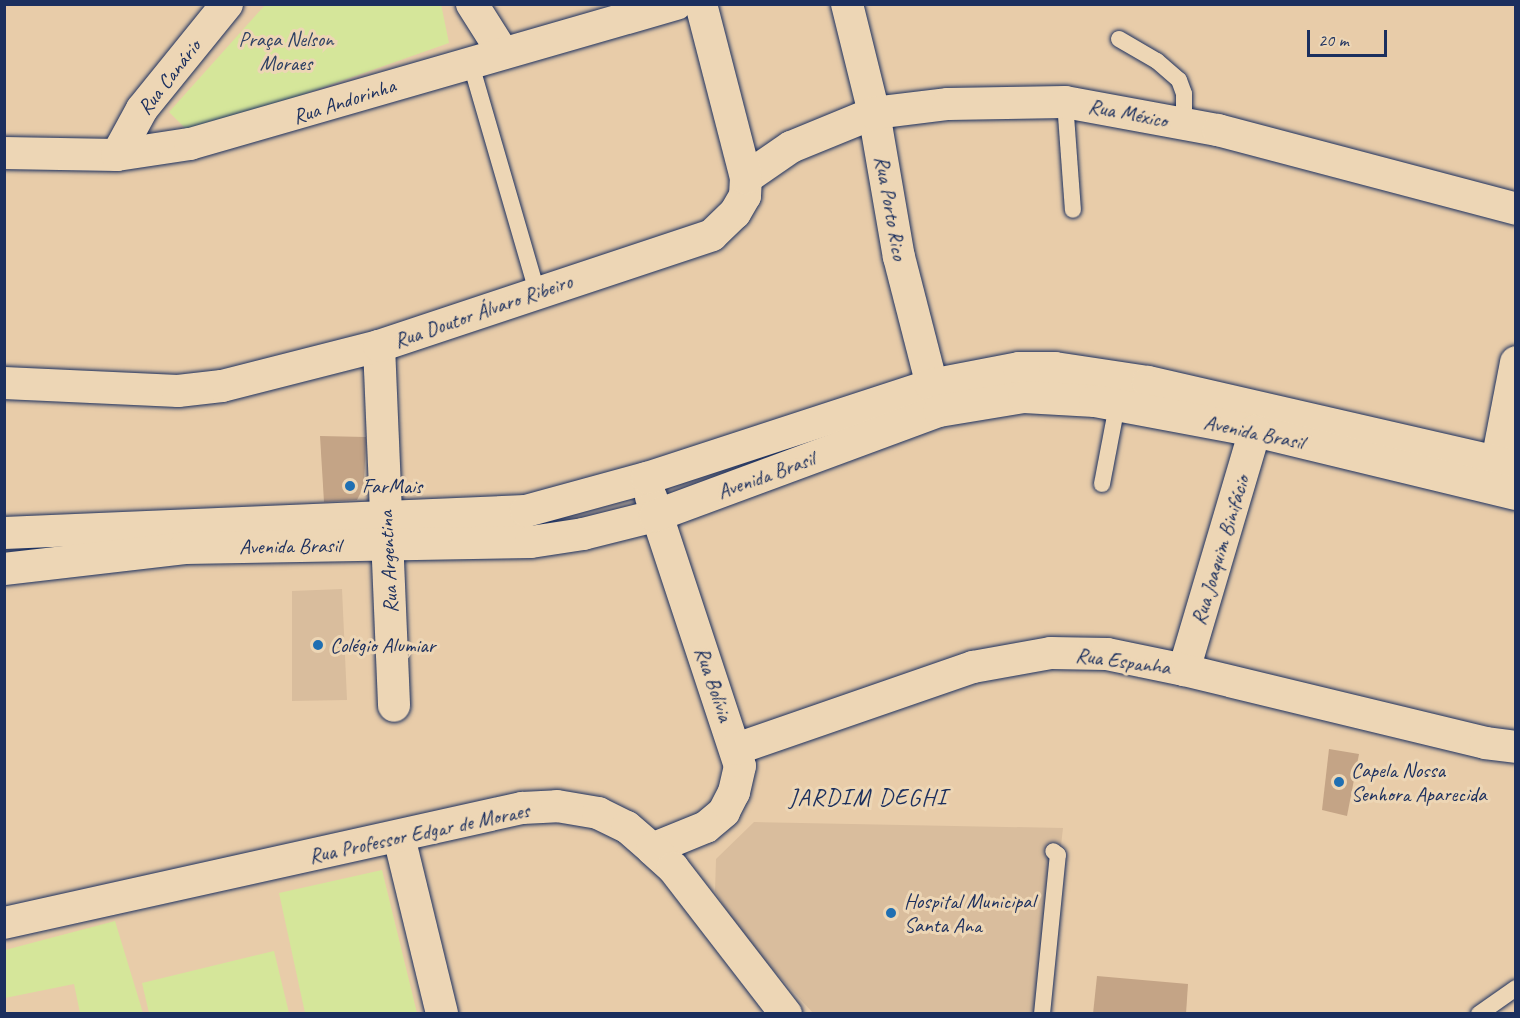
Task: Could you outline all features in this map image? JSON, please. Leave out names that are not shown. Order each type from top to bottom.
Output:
[{"type":"street","name":"Rua Canário","points":[[117,155],[142,109],[227,4]]},
{"type":"street","points":[[472,4],[503,53]]},
{"type":"street","name":"Rua Andorinha","points":[[4,153],[117,155],[190,144],[284,120],[470,61],[676,4]]},
{"type":"street","name":"Rua Doutor Álvaro Ribeiro","points":[[4,384],[177,391],[254,379],[379,346],[712,235],[735,213],[745,196],[746,178],[700,4]]},
{"type":"street","name":"Rua Porto Rico","points":[[847,4],[874,113],[899,257],[935,398]]},
{"type":"street","name":"Rua México","points":[[746,178],[791,147],[874,113],[948,104],[1065,102],[1184,124],[1515,209]]},
{"type":"street","name":"Rua Argentina","points":[[379,346],[394,705]]},
{"type":"street","points":[[1505,478],[1515,362]]},
{"type":"street","name":"Avenida Brasil","points":[[4,533],[187,536],[387,531],[531,542],[655,516],[935,398],[1019,368],[1055,368],[1262,405],[1505,478]]},
{"type":"street","name":"Avenida Brasil","points":[[387,531],[526,511],[935,398],[1024,397],[1117,405],[1505,478]]},
{"type":"street","name":"Rua Joaquim Binifácio","points":[[1184,670],[1255,430]]},
{"type":"street","name":"Rua Bolívia","points":[[647,478],[655,516],[740,766],[734,792],[724,812],[706,827],[652,849]]},
{"type":"street","name":"Avenida Brasil","points":[[4,569],[187,536]]},
{"type":"street","name":"Rua Espanha","points":[[736,749],[973,667],[1040,655],[1107,654],[1184,670],[1485,744],[1515,747]]},
{"type":"street","name":"Rua Professor Edgar de Moraes","points":[[4,922],[399,837],[522,808],[557,806],[598,813],[627,827],[673,868],[786,1014]]},
{"type":"street","points":[[399,837],[442,1014]]},
{"type":"lane","points":[[1119,39],[1157,61],[1179,80],[1184,94],[1184,124]]},
{"type":"lane","points":[[470,61],[537,292]]},
{"type":"lane","points":[[1065,102],[1072,210]]},
{"type":"lane","points":[[1102,484],[1117,405]]},
{"type":"lane","points":[[1042,1014],[1058,855],[1053,851]]},
{"type":"lane","points":[[1479,1014],[1515,988]]},
{"type":"shaded area","name":"Colégio Alumiar","points":[[342,589],[347,700],[292,701],[292,591]]},
{"type":"shaded area","name":"Hospital Municipal Santa Ana","points":[[754,822],[1063,828],[1042,1013],[813,1013],[741,935],[715,891],[716,859]]},
{"type":"green space","name":"Praça Nelson Moraes","points":[[441,4],[449,43],[191,134],[169,112],[265,5]]},
{"type":"green space","points":[[382,870],[417,1013],[305,1013],[279,893]]},
{"type":"green space","points":[[115,921],[143,1013],[80,1013],[74,984],[5,998],[5,950]]},
{"type":"green space","points":[[274,951],[289,1013],[149,1013],[142,983]]},
{"type":"building","points":[[320,436],[366,437],[364,486],[357,500],[324,502]]},
{"type":"building","name":"Capela Nossa Senhora Aparecida","points":[[1329,749],[1359,754],[1347,816],[1322,810]]},
{"type":"building","points":[[1097,976],[1188,984],[1186,1014],[1093,1014]]},
{"type":"place","name":"FarMais","points":[[350,486]]},
{"type":"place","name":"Colégio Alumiar","points":[[318,645]]},
{"type":"place","name":"Capela Nossa Senhora Aparecida","points":[[1339,782]]},
{"type":"place","name":"Hospital Municipal Santa Ana","points":[[891,913]]},
{"type":"district","name":"JARDIM DEGHI","points":[[868,798]]}]
